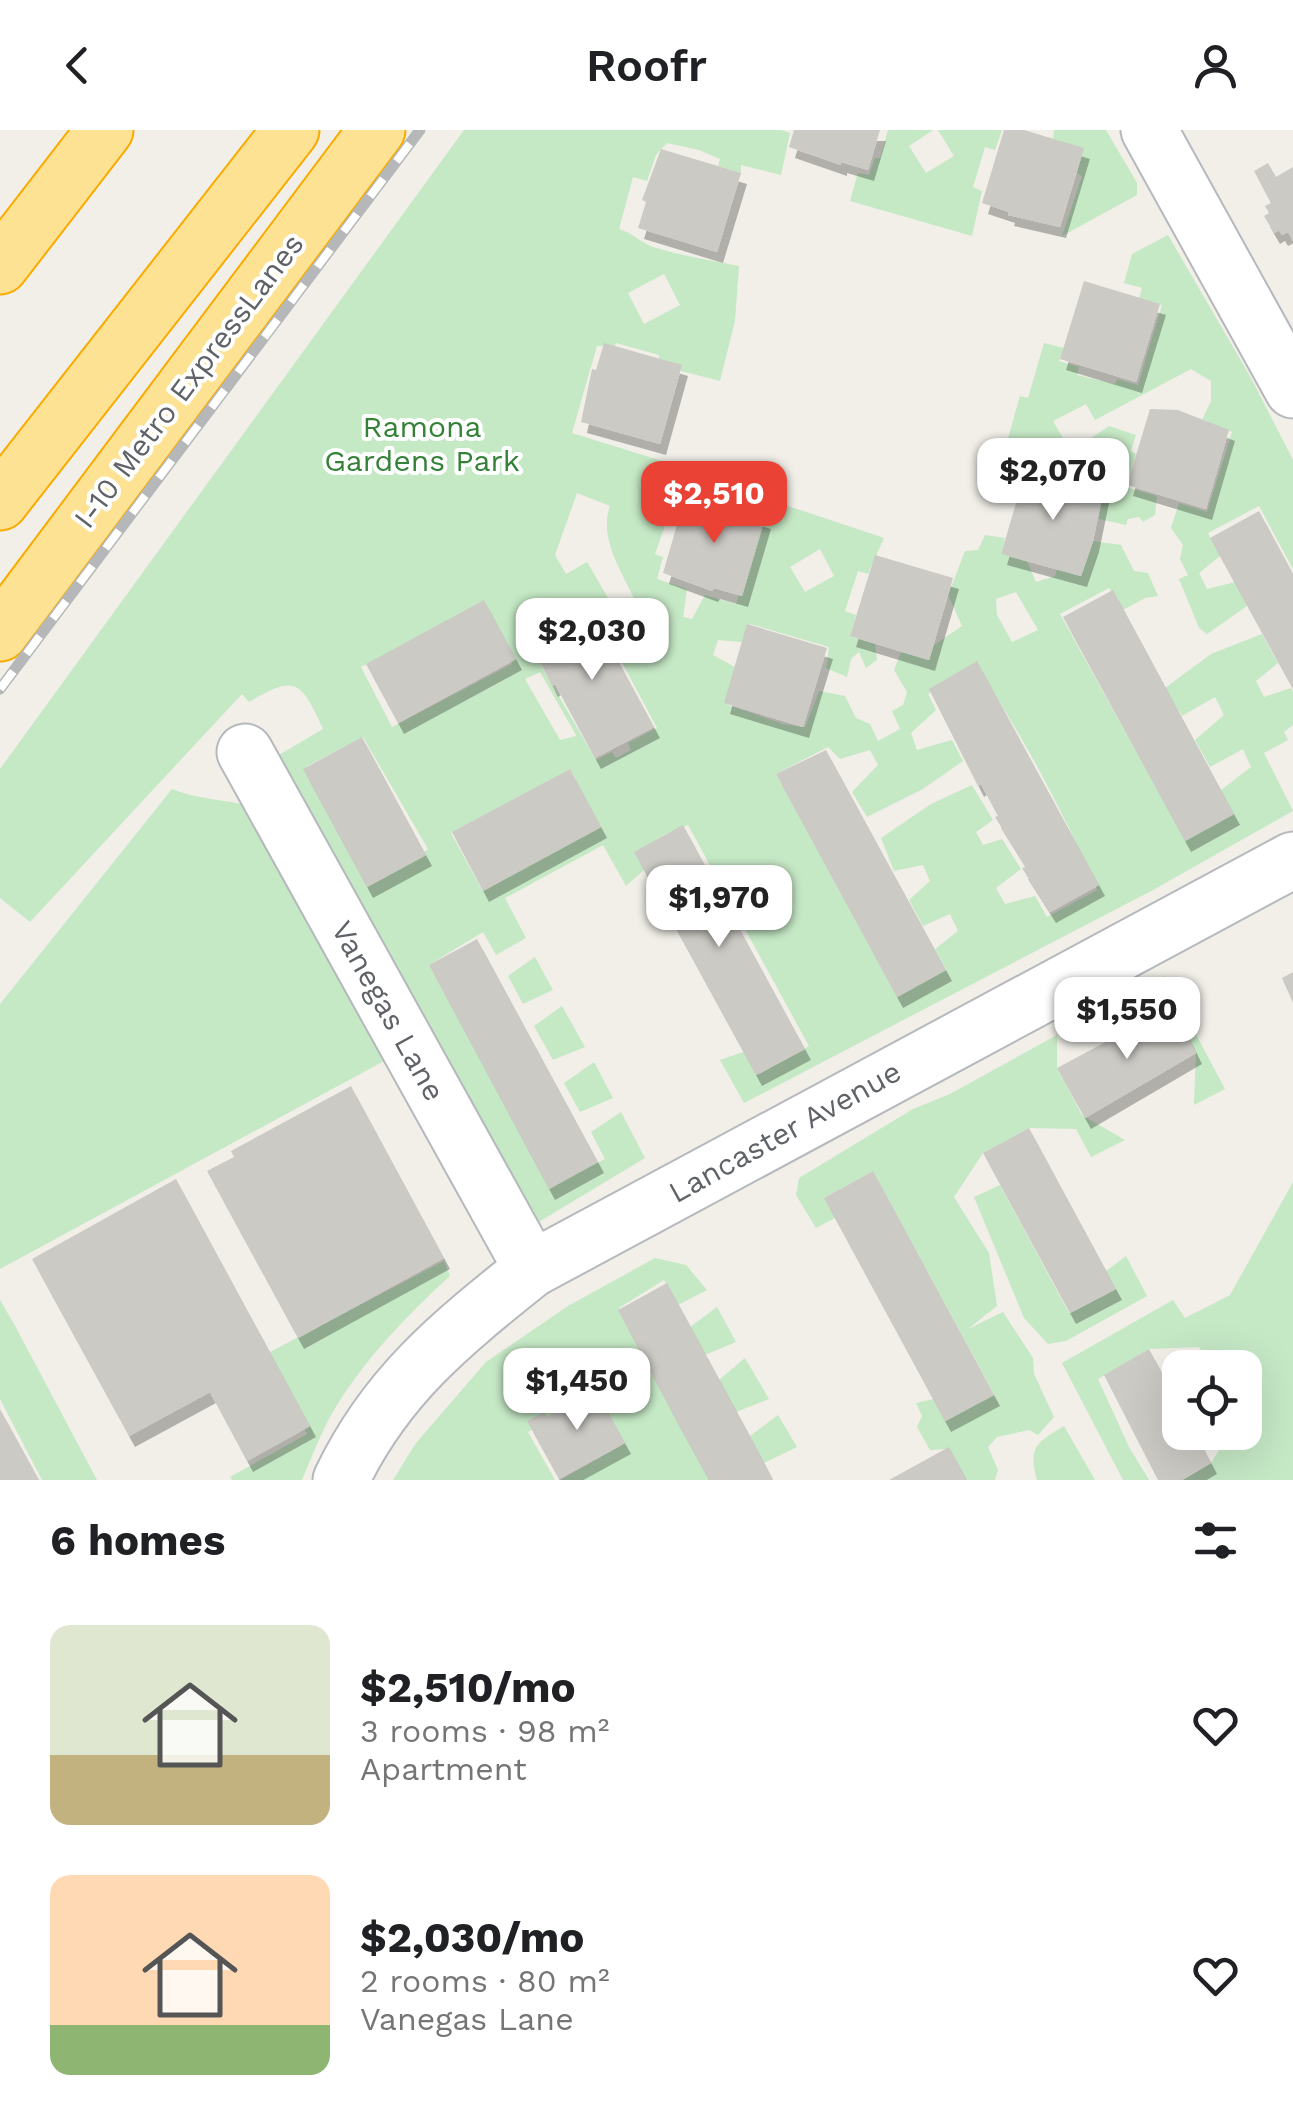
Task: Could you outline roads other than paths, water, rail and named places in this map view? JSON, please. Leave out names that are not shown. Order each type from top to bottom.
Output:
[{"type":"highway","points":[[0,263],[90,130]]},
{"type":"highway","points":[[0,263],[104,130]]},
{"type":"highway","points":[[0,502],[291,130]]},
{"type":"highway","name":"I-10 Metro ExpressLanes","points":[[0,633],[378,130]]},
{"type":"street","points":[[1164,134],[1293,390]]},
{"type":"street","name":"Vanegas Lane","points":[[245,752],[532,1269]]},
{"type":"street","name":"Lancaster Avenue","points":[[340,1480],[392,1394],[443,1340],[532,1269],[1293,860]]},
{"type":"railway","points":[[0,689],[420,130]]},
{"type":"park label","name":"Ramona Gardens Park","points":[[422,444]]}]
